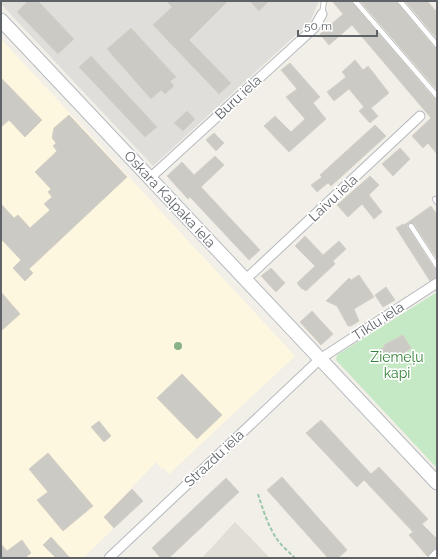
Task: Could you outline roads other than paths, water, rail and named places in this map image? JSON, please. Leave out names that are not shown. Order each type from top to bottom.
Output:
[{"type":"main road","name":"Oskara Kalpaka iela","points":[[1,20],[437,483]]},
{"type":"street","name":"Buru iela","points":[[150,178],[314,28],[322,14]]},
{"type":"street","name":"Laivu iela","points":[[245,280],[420,116]]},
{"type":"street","name":"Tīklu iela","points":[[320,359],[437,283]]},
{"type":"street","name":"Strazdu iela","points":[[109,558],[320,359]]},
{"type":"street","points":[[433,558],[437,554]]},
{"type":"lane","points":[[322,14],[324,1]]},
{"type":"lane","points":[[355,1],[437,96]]},
{"type":"lane","points":[[400,1],[437,45]]},
{"type":"lane","points":[[411,226],[437,266]]},
{"type":"park label","name":"Ziemeļu kapi","points":[[397,366]]}]
